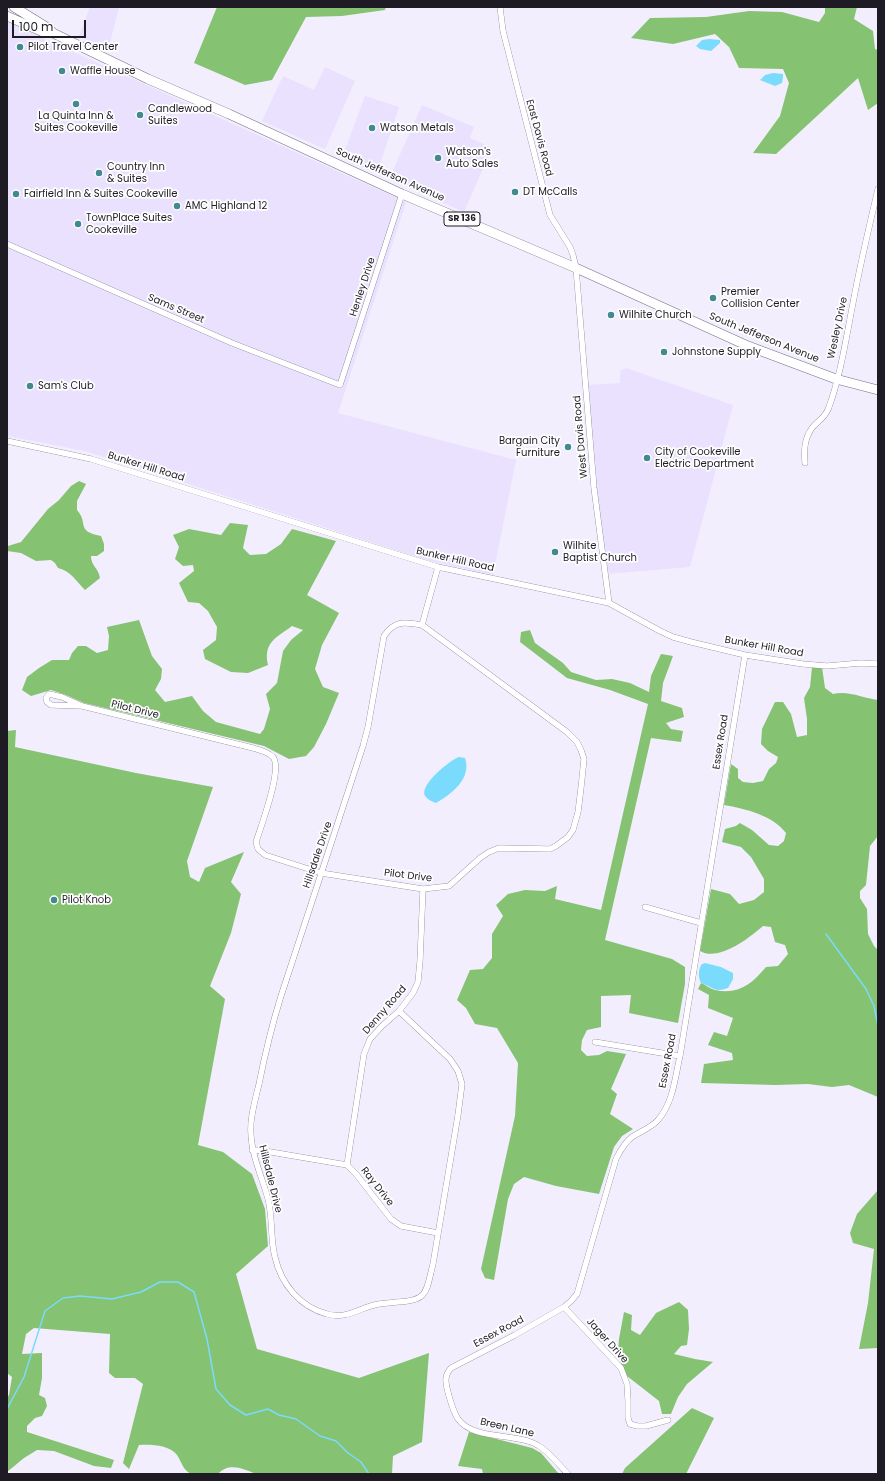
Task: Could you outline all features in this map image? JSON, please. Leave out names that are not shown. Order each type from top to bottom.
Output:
[{"type":"main road","name":"South Jefferson Avenue","points":[[14,7],[48,28],[53,33],[402,194],[576,268],[748,346],[836,379],[878,390]]},
{"type":"main road","name":"South Jefferson Avenue","points":[[7,16],[45,33],[53,33]]},
{"type":"street","name":"East Davis Road","points":[[500,7],[502,31],[550,215],[570,247],[576,268]]},
{"type":"street","name":"Wesley Drive","points":[[805,464],[804,449],[806,438],[812,427],[820,421],[828,408],[844,349],[862,252],[878,189]]},
{"type":"street","name":"Henley Drive","points":[[340,385],[402,194]]},
{"type":"street","name":"Sams Street","points":[[7,244],[232,343],[340,385]]},
{"type":"street","name":"West Davis Road","points":[[576,268],[594,488],[609,603]]},
{"type":"street","name":"Bunker Hill Road","points":[[7,441],[91,459],[438,567],[609,603],[673,637],[745,655],[804,664],[827,666],[862,663],[878,664]]},
{"type":"street","points":[[422,625],[438,567]]},
{"type":"street","name":"Hillsdale Drive","points":[[399,1011],[450,1059],[458,1071],[462,1084],[438,1233],[427,1288],[424,1294],[412,1302],[380,1304],[366,1307],[348,1315],[328,1315],[316,1310],[298,1299],[290,1290],[280,1274],[275,1256],[268,1200],[252,1150],[251,1123],[269,1036],[363,746],[368,727],[384,636],[390,628],[398,624],[407,623],[422,625]]},
{"type":"street","name":"Pilot Drive","points":[[82,706],[51,705],[47,702],[46,698],[49,694],[62,697],[82,706],[246,746],[266,752],[274,758],[276,767],[275,780],[256,842],[258,849],[265,855],[321,873],[423,889],[449,886],[480,858],[489,852],[499,848],[550,849],[568,837],[578,812],[582,788],[584,759],[577,742],[567,732],[422,625]]},
{"type":"street","name":"Essex Road","points":[[446,1374],[451,1368],[514,1335],[564,1307],[571,1301],[576,1294],[616,1159],[622,1148],[631,1138],[650,1127],[664,1112],[670,1097],[680,1056],[745,655]]},
{"type":"street","name":"Denny Road","points":[[347,1165],[364,1054],[370,1040],[382,1026],[399,1011],[412,993],[419,977],[423,889]]},
{"type":"street","points":[[645,907],[701,923]]},
{"type":"street","points":[[595,1042],[680,1056]]},
{"type":"street","name":"Ray Drive","points":[[252,1150],[347,1165],[391,1218],[401,1226],[438,1233]]},
{"type":"street","name":"Jager Drive","points":[[564,1307],[621,1368],[627,1384],[628,1418],[630,1424],[646,1426],[668,1420]]},
{"type":"street","name":"Breen Lane","points":[[446,1374],[445,1381],[451,1402],[458,1419],[465,1426],[477,1431],[522,1439],[539,1446],[568,1474]]},
{"type":"shaded area","points":[[90,7],[119,7],[108,51],[79,36]]},
{"type":"shaded area","points":[[7,22],[406,202],[338,413],[516,460],[493,575],[430,561],[85,451],[7,436]]},
{"type":"shaded area","points":[[325,67],[355,81],[325,149],[262,121],[283,76],[314,90]]},
{"type":"shaded area","points":[[365,96],[399,107],[377,173],[342,158]]},
{"type":"shaded area","points":[[422,105],[474,127],[470,138],[492,148],[464,212],[389,179]]},
{"type":"shaded area","points":[[626,368],[733,405],[690,567],[607,574],[596,487],[587,385],[620,383],[620,371]]},
{"type":"green space","points":[[217,7],[386,7],[385,10],[342,16],[306,17],[272,80],[245,85],[194,63]]},
{"type":"green space","points":[[825,7],[857,7],[854,19],[873,31],[875,49],[878,50],[878,103],[868,110],[858,78],[776,154],[753,153],[780,116],[789,83],[783,69],[739,68],[729,47],[715,34],[673,44],[631,38],[650,18],[706,17],[749,11],[782,12],[819,22],[825,13]]},
{"type":"green space","points":[[79,481],[86,484],[77,501],[77,510],[85,529],[88,532],[101,536],[104,544],[104,551],[97,556],[91,556],[92,562],[98,571],[100,578],[85,590],[70,574],[63,569],[58,568],[51,560],[36,561],[21,553],[7,551],[8,546],[21,542],[48,509],[59,500],[71,486]]},
{"type":"green space","points":[[230,523],[248,525],[243,548],[250,555],[266,554],[281,544],[292,529],[336,541],[307,595],[339,613],[322,645],[315,669],[323,687],[339,693],[326,724],[314,747],[306,756],[289,759],[264,746],[84,703],[51,690],[31,696],[22,690],[27,677],[52,660],[69,660],[72,653],[78,646],[86,646],[97,653],[108,650],[109,636],[107,627],[139,620],[152,656],[162,669],[161,679],[155,690],[165,702],[192,696],[203,711],[216,722],[260,734],[264,729],[270,709],[266,694],[277,683],[283,651],[291,640],[303,630],[292,626],[272,641],[267,651],[268,665],[248,673],[231,672],[205,659],[203,650],[216,640],[217,627],[208,611],[199,603],[188,602],[179,583],[194,571],[193,565],[183,566],[175,559],[179,547],[173,535],[189,529],[221,535]]},
{"type":"green space","points":[[530,630],[535,643],[563,663],[571,672],[596,680],[612,679],[630,683],[649,692],[651,676],[661,654],[673,656],[663,683],[661,701],[682,708],[684,717],[666,723],[671,729],[683,731],[681,742],[651,738],[605,940],[672,959],[685,967],[685,984],[678,1023],[629,1013],[631,995],[601,996],[601,1027],[587,1030],[582,1040],[581,1050],[587,1056],[599,1055],[607,1051],[626,1054],[611,1089],[617,1094],[610,1114],[633,1129],[622,1136],[614,1147],[599,1194],[556,1186],[524,1177],[514,1184],[508,1199],[494,1280],[485,1278],[481,1269],[515,1116],[518,1063],[497,1028],[475,1024],[466,1008],[457,1000],[470,970],[483,969],[492,958],[492,934],[503,916],[496,905],[508,894],[525,890],[545,891],[557,886],[555,899],[601,910],[648,704],[610,690],[567,678],[520,642],[521,632]]},
{"type":"green space","points":[[812,667],[822,667],[825,688],[833,694],[844,693],[878,700],[878,836],[870,846],[866,885],[860,891],[860,898],[867,909],[868,934],[874,946],[878,950],[878,1097],[849,1085],[832,1087],[808,1084],[776,1085],[701,1083],[704,1064],[733,1060],[732,1053],[708,1045],[714,1032],[727,1036],[733,1018],[708,1008],[709,995],[698,989],[701,983],[711,989],[723,991],[731,991],[744,987],[766,967],[778,966],[788,954],[785,945],[775,942],[771,927],[763,926],[750,937],[725,951],[708,954],[700,951],[711,889],[730,894],[739,904],[754,900],[764,892],[764,879],[751,857],[741,847],[722,842],[725,829],[736,826],[740,823],[752,830],[769,845],[778,846],[784,841],[786,833],[766,817],[750,811],[724,805],[731,764],[738,769],[738,778],[743,782],[753,783],[763,781],[769,769],[776,763],[778,757],[768,751],[761,744],[762,729],[775,702],[783,702],[791,714],[797,737],[807,735],[807,719],[804,698],[810,687]]},
{"type":"green space","points":[[16,730],[15,747],[136,773],[213,787],[187,861],[190,877],[199,882],[205,868],[244,852],[231,882],[241,894],[231,933],[210,986],[225,999],[198,1145],[223,1152],[252,1174],[265,1209],[268,1246],[236,1274],[257,1349],[359,1378],[429,1353],[422,1442],[393,1456],[392,1474],[256,1474],[231,1467],[222,1470],[218,1474],[196,1475],[187,1471],[177,1455],[170,1449],[149,1445],[139,1445],[129,1469],[123,1463],[143,1384],[135,1378],[115,1378],[109,1373],[110,1334],[34,1328],[26,1334],[22,1354],[42,1353],[42,1378],[39,1395],[45,1398],[47,1406],[42,1416],[35,1418],[27,1426],[27,1432],[114,1460],[111,1468],[94,1466],[54,1451],[37,1450],[24,1458],[7,1472],[7,1398],[9,1395],[12,1377],[7,1373],[7,731]]},
{"type":"green space","points":[[878,1190],[878,1348],[859,1349],[868,1303],[874,1249],[853,1243],[850,1233],[857,1214]]},
{"type":"green space","points":[[679,1302],[688,1310],[689,1329],[687,1345],[681,1346],[674,1354],[713,1362],[687,1384],[678,1397],[671,1414],[662,1414],[659,1401],[627,1376],[621,1364],[618,1353],[619,1339],[624,1312],[632,1315],[631,1330],[640,1335],[656,1313]]},
{"type":"green space","points":[[692,1408],[714,1418],[686,1474],[622,1474],[625,1468]]},
{"type":"green space","points":[[469,1432],[532,1448],[541,1453],[559,1474],[483,1474],[482,1469],[458,1466]]},
{"type":"water","points":[[702,40],[720,40],[720,43],[711,51],[700,49],[696,46]]},
{"type":"water","points":[[773,73],[783,74],[782,83],[775,86],[760,80],[765,75]]},
{"type":"water","points":[[459,757],[465,758],[466,772],[459,785],[436,803],[429,800],[425,796],[424,791],[431,780],[449,763]]},
{"type":"water","points":[[705,963],[721,967],[733,973],[733,979],[728,988],[716,990],[701,983],[699,971],[702,964]]},
{"type":"waterway","points":[[826,934],[866,989],[874,1006],[878,1026]]},
{"type":"waterway","points":[[7,1409],[24,1377],[45,1311],[63,1298],[80,1296],[112,1299],[141,1292],[160,1282],[178,1282],[194,1292],[207,1339],[216,1389],[230,1405],[246,1415],[268,1409],[279,1415],[296,1419],[320,1436],[336,1441],[348,1453],[361,1462],[369,1474]]},
{"type":"place","name":"Pilot Travel Center","points":[[20,47]]},
{"type":"place","name":"Waffle House","points":[[62,71]]},
{"type":"place","name":"La Quinta Inn & Suites Cookeville","points":[[76,104]]},
{"type":"place","name":"Candlewood Suites","points":[[140,115]]},
{"type":"place","name":"Watson Metals","points":[[372,128]]},
{"type":"place","name":"Watson's Auto Sales","points":[[438,158]]},
{"type":"place","name":"Country Inn & Suites","points":[[99,173]]},
{"type":"place","name":"DT McCalls","points":[[515,192]]},
{"type":"place","name":"Fairfield Inn & Suites Cookeville","points":[[16,194]]},
{"type":"place","name":"AMC Highland 12","points":[[177,206]]},
{"type":"place","name":"TownPlace Suites Cookeville","points":[[78,224]]},
{"type":"place","name":"Premier Collision Center","points":[[713,298]]},
{"type":"place","name":"Wilhite Church","points":[[611,315]]},
{"type":"place","name":"Johnstone Supply","points":[[664,352]]},
{"type":"place","name":"Sam's Club","points":[[30,386]]},
{"type":"place","name":"Bargain City Furniture","points":[[568,447]]},
{"type":"place","name":"City of Cookeville Electric Department","points":[[647,458]]},
{"type":"place","name":"Wilhite Baptist Church","points":[[555,552]]},
{"type":"place","name":"Pilot Knob","points":[[54,900]]}]
